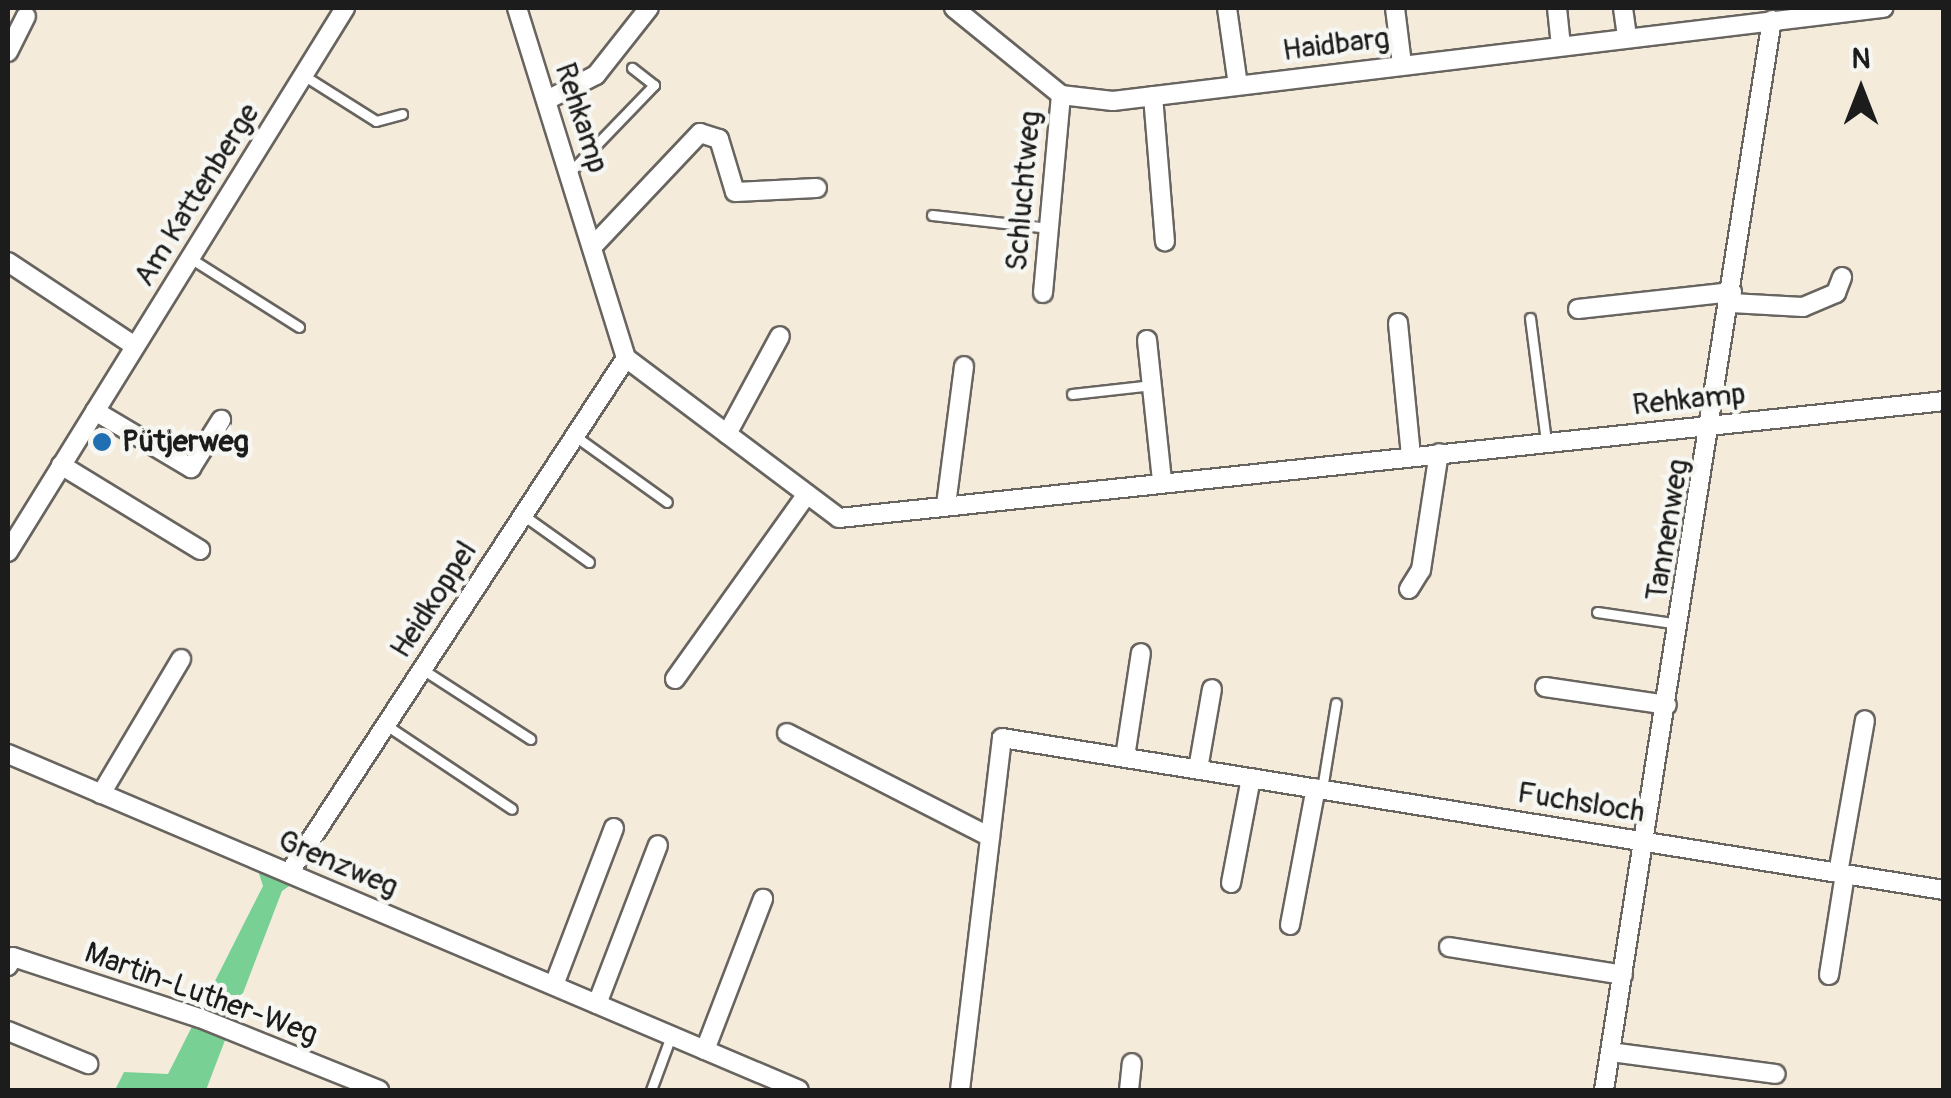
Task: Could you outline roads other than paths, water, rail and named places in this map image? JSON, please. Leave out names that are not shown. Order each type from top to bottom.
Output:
[{"type":"street","name":"Am Kattenberge","points":[[8,552],[346,8]]},
{"type":"street","name":"Rehkamp","points":[[517,8],[594,245],[626,358],[839,518],[1944,401]]},
{"type":"street","points":[[547,100],[596,75],[649,8]]},
{"type":"street","name":"Schluchtweg","points":[[954,8],[1061,94],[1113,101]]},
{"type":"street","points":[[1226,8],[1238,85]]},
{"type":"street","points":[[1395,8],[1402,64]]},
{"type":"street","points":[[1556,8],[1561,44]]},
{"type":"street","points":[[1623,8],[1627,36]]},
{"type":"street","name":"Haidbarg","points":[[1113,101],[1627,36],[1744,15],[1772,20],[1884,8]]},
{"type":"street","points":[[8,52],[21,14]]},
{"type":"street","name":"Tannenweg","points":[[1604,1090],[1713,425],[1772,20]]},
{"type":"street","name":"Schluchtweg","points":[[1042,293],[1061,94]]},
{"type":"street","points":[[1153,96],[1165,242]]},
{"type":"street","name":"Rehkamp","points":[[594,245],[700,133],[718,139],[734,192],[817,188]]},
{"type":"street","points":[[8,262],[135,346]]},
{"type":"street","points":[[1578,310],[1731,298],[1803,308],[1836,293],[1842,277]]},
{"type":"street","points":[[1398,323],[1411,456]]},
{"type":"street","points":[[726,434],[780,336]]},
{"type":"street","points":[[1148,340],[1162,481]]},
{"type":"street","name":"Heidkoppel","points":[[289,874],[626,358]]},
{"type":"street","points":[[946,505],[964,366]]},
{"type":"street","points":[[95,411],[190,468],[221,420]]},
{"type":"street","points":[[1409,589],[1421,570],[1439,453]]},
{"type":"street","points":[[62,465],[200,550]]},
{"type":"street","points":[[675,679],[807,494]]},
{"type":"street","points":[[1125,758],[1141,654]]},
{"type":"street","points":[[102,794],[181,659]]},
{"type":"street","points":[[1545,687],[1667,705]]},
{"type":"street","points":[[1198,770],[1212,690]]},
{"type":"street","points":[[1829,975],[1864,720]]},
{"type":"street","points":[[787,733],[990,837],[960,1090]]},
{"type":"street","name":"Fuchsloch","points":[[990,837],[1002,738],[1944,890]]},
{"type":"street","name":"Grenzweg","points":[[8,754],[800,1090]]},
{"type":"street","points":[[1231,882],[1251,778]]},
{"type":"street","points":[[1290,924],[1319,789]]},
{"type":"street","points":[[554,985],[614,828]]},
{"type":"street","points":[[597,1004],[658,845]]},
{"type":"street","points":[[705,1050],[763,899]]},
{"type":"street","points":[[1449,947],[1623,976]]},
{"type":"street","name":"Martin-Luther-Weg","points":[[8,966],[14,956],[200,1018],[379,1090]]},
{"type":"street","points":[[8,1032],[88,1064]]},
{"type":"street","points":[[1610,1052],[1776,1074]]},
{"type":"street","points":[[1128,1090],[1132,1063]]},
{"type":"lane","points":[[570,172],[654,85],[632,68]]},
{"type":"lane","points":[[303,76],[376,121],[402,114]]},
{"type":"lane","points":[[932,214],[1048,228]]},
{"type":"lane","points":[[190,258],[299,327]]},
{"type":"lane","points":[[1530,318],[1546,442]]},
{"type":"lane","points":[[1072,394],[1152,385]]},
{"type":"lane","points":[[575,436],[667,502]]},
{"type":"lane","points":[[524,514],[589,562]]},
{"type":"lane","points":[[1597,612],[1680,624]]},
{"type":"lane","points":[[422,669],[530,738]]},
{"type":"lane","points":[[1319,789],[1336,703]]},
{"type":"lane","points":[[386,725],[512,809]]},
{"type":"lane","points":[[651,1090],[671,1036]]},
{"type":"place","name":"Pütjerweg","points":[[102,442]]}]
